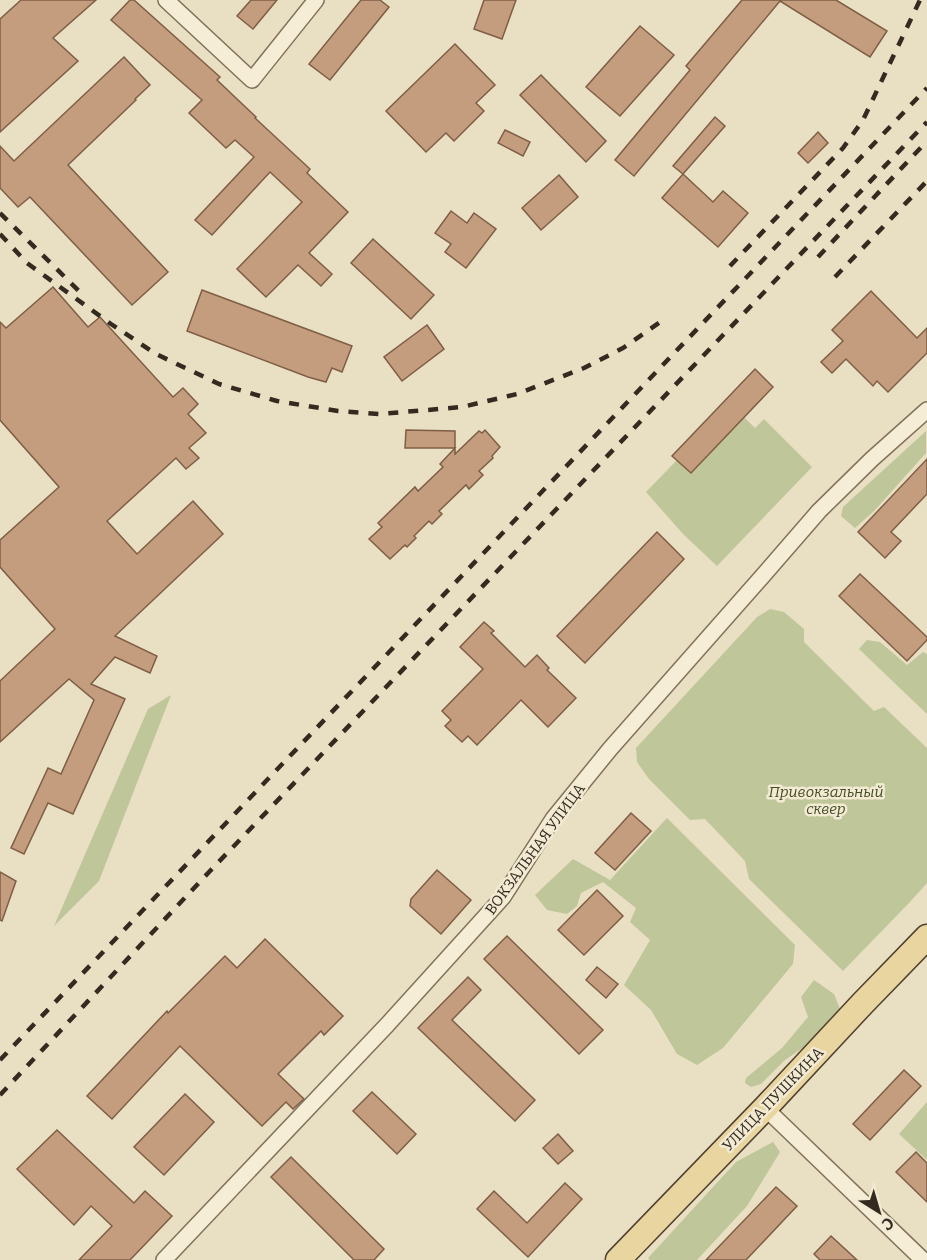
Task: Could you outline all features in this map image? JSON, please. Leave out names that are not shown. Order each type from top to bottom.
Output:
[{"type":"main road","name":"УЛИЦА ПУШКИНА","points":[[618,1260],[927,937]]},
{"type":"street","points":[[166,0],[252,80],[316,0]]},
{"type":"street","name":"ВОКЗАЛЬНАЯ УЛИЦА","points":[[164,1260],[387,1025],[503,897],[553,819],[640,714],[819,511],[927,410]]},
{"type":"street","points":[[765,1108],[923,1260]]},
{"type":"green space","points":[[744,417],[755,428],[764,419],[812,467],[717,566],[683,534],[646,492],[677,460],[691,473]]},
{"type":"green space","points":[[926,431],[926,453],[875,510],[855,528],[841,516],[843,507]]},
{"type":"green space","name":"Привокзальный сквер","points":[[770,609],[784,612],[804,629],[804,642],[874,711],[884,707],[927,748],[927,883],[843,971],[749,879],[745,861],[705,819],[690,820],[649,779],[637,762],[636,748],[757,617]]},
{"type":"green space","points":[[867,640],[880,642],[907,665],[923,652],[927,654],[927,714],[859,649]]},
{"type":"green space","points":[[171,695],[99,881],[54,926],[148,709]]},
{"type":"green space","points":[[667,818],[795,945],[793,964],[723,1048],[697,1065],[677,1054],[651,1010],[624,985],[650,940],[630,922],[636,908],[603,882],[581,893],[577,906],[567,914],[547,910],[535,895],[573,859],[610,880]]},
{"type":"green space","points":[[814,980],[834,994],[840,1009],[807,1045],[785,1060],[761,1084],[751,1087],[745,1083],[746,1078],[782,1048],[808,1017],[801,997]]},
{"type":"green space","points":[[927,1102],[927,1160],[899,1134]]},
{"type":"green space","points":[[773,1142],[780,1152],[747,1206],[697,1260],[650,1260],[648,1258],[736,1162]]},
{"type":"building","points":[[21,0],[96,0],[53,38],[78,61],[0,132],[0,19]]},
{"type":"building","points":[[130,0],[134,0],[220,77],[217,80],[310,169],[307,173],[348,212],[309,253],[332,274],[321,286],[298,265],[266,297],[237,269],[302,202],[270,172],[212,235],[195,220],[254,157],[235,140],[226,148],[189,113],[202,100],[111,20]]},
{"type":"building","points":[[251,0],[277,0],[253,29],[237,16]]},
{"type":"building","points":[[361,0],[380,0],[389,7],[330,80],[309,64]]},
{"type":"building","points":[[484,0],[516,0],[502,39],[474,29]]},
{"type":"building","points":[[742,0],[836,0],[887,31],[870,57],[780,1],[634,176],[615,160],[690,70],[686,66]]},
{"type":"building","points":[[640,26],[674,55],[620,116],[586,87]]},
{"type":"building","points":[[455,44],[495,85],[476,103],[484,111],[454,141],[446,133],[426,152],[386,111]]},
{"type":"building","points":[[124,57],[150,85],[68,165],[168,272],[132,305],[30,197],[18,207],[0,188],[0,146],[14,161]]},
{"type":"building","points":[[541,75],[606,141],[586,162],[520,95]]},
{"type":"building","points":[[715,117],[725,126],[683,174],[673,166]]},
{"type":"building","points":[[505,130],[530,142],[523,156],[498,143]]},
{"type":"building","points":[[818,132],[828,143],[808,163],[798,153]]},
{"type":"building","points":[[683,174],[713,202],[723,191],[748,213],[718,247],[662,198]]},
{"type":"building","points":[[559,175],[578,197],[541,230],[522,208]]},
{"type":"building","points":[[451,211],[467,223],[474,213],[496,229],[466,268],[445,252],[451,244],[435,233]]},
{"type":"building","points":[[373,239],[434,295],[411,319],[351,263]]},
{"type":"building","points":[[53,287],[88,327],[100,317],[173,397],[183,388],[198,404],[188,414],[206,433],[189,448],[199,458],[186,469],[176,458],[107,521],[137,554],[193,501],[223,534],[115,636],[157,656],[150,673],[115,657],[91,684],[125,699],[73,814],[48,803],[24,854],[11,848],[48,768],[61,774],[94,700],[69,679],[0,742],[0,681],[55,629],[0,567],[0,540],[59,487],[0,420],[0,322],[6,328]]},
{"type":"building","points":[[202,290],[352,346],[342,372],[332,368],[326,382],[187,331]]},
{"type":"building","points":[[871,291],[917,338],[927,328],[927,353],[888,392],[877,381],[873,386],[846,359],[832,373],[821,362],[843,341],[832,330]]},
{"type":"building","points":[[427,325],[444,349],[402,381],[384,357]]},
{"type":"building","points":[[755,369],[773,387],[691,473],[672,456]]},
{"type":"building","points":[[406,430],[455,431],[455,448],[405,448]]},
{"type":"building","points":[[485,430],[500,447],[492,456],[493,458],[479,471],[483,475],[469,489],[466,485],[439,511],[442,514],[432,524],[429,521],[407,547],[405,545],[390,559],[369,539],[382,527],[378,523],[415,487],[418,491],[443,467],[440,464],[455,448],[455,454],[479,431],[482,433]]},
{"type":"building","points":[[927,459],[927,494],[891,532],[901,541],[885,558],[858,532]]},
{"type":"building","points":[[657,532],[684,559],[585,663],[557,636]]},
{"type":"building","points":[[860,574],[927,637],[927,640],[907,661],[839,596]]},
{"type":"building","points":[[484,622],[494,631],[491,633],[525,667],[537,655],[549,668],[547,670],[576,698],[548,727],[521,700],[477,745],[468,736],[462,742],[445,726],[451,720],[442,711],[483,669],[460,647]]},
{"type":"building","points":[[631,813],[651,831],[615,870],[595,853]]},
{"type":"building","points":[[437,870],[471,900],[441,934],[410,906],[411,899]]},
{"type":"building","points":[[0,872],[16,881],[2,921],[0,920]]},
{"type":"building","points":[[597,890],[623,916],[584,955],[558,930]]},
{"type":"building","points":[[507,936],[603,1030],[579,1054],[484,959]]},
{"type":"building","points":[[265,939],[343,1016],[324,1035],[321,1031],[278,1074],[304,1099],[293,1109],[286,1102],[262,1126],[180,1046],[112,1119],[87,1096],[167,1011],[168,1013],[225,956],[237,968]]},
{"type":"building","points":[[597,967],[618,984],[606,998],[586,980]]},
{"type":"building","points":[[468,977],[481,990],[452,1020],[535,1100],[515,1121],[418,1028]]},
{"type":"building","points":[[904,1070],[921,1086],[870,1140],[853,1124]]},
{"type":"building","points":[[372,1092],[416,1134],[397,1154],[353,1111]]},
{"type":"building","points":[[185,1094],[214,1122],[164,1175],[134,1147]]},
{"type":"building","points":[[57,1130],[134,1203],[145,1191],[172,1216],[130,1260],[79,1260],[112,1226],[91,1206],[74,1225],[17,1169]]},
{"type":"building","points":[[558,1134],[573,1151],[558,1164],[543,1148]]},
{"type":"building","points":[[916,1152],[927,1163],[927,1202],[896,1172]]},
{"type":"building","points":[[291,1157],[384,1249],[374,1260],[354,1260],[271,1177]]},
{"type":"building","points":[[565,1183],[582,1199],[528,1257],[477,1209],[494,1191],[527,1223]]},
{"type":"building","points":[[776,1187],[797,1206],[746,1260],[706,1260]]},
{"type":"building","points":[[831,1236],[857,1260],[820,1260],[814,1254]]},
{"type":"railway","points":[[730,266],[843,148],[863,120],[920,0]]},
{"type":"railway","points":[[0,1060],[927,88]]},
{"type":"railway","points":[[0,1095],[210,871],[927,122]]},
{"type":"railway","points":[[818,257],[927,141]]},
{"type":"railway","points":[[835,277],[927,181]]},
{"type":"railway","points":[[0,213],[82,294]]},
{"type":"railway","points":[[0,234],[27,263],[156,354],[219,384],[277,401],[338,411],[380,414],[462,407],[517,394],[584,368],[623,348],[663,320]]}]
